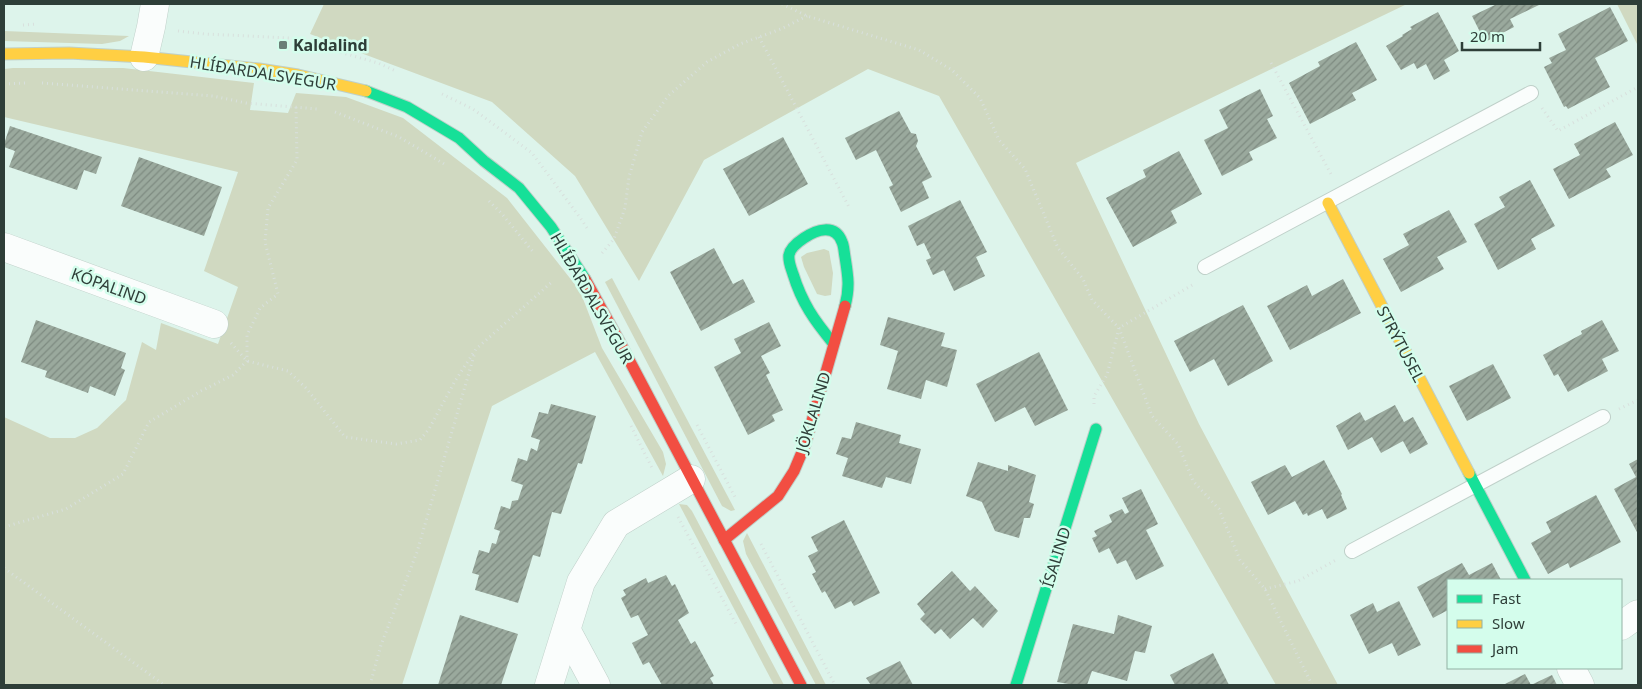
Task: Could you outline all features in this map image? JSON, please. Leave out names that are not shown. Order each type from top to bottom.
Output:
[{"type":"street","points":[[144,57],[153,16]]},
{"type":"street","name":"HLÍÐARDALSVEGUR","points":[[4,54],[69,53],[144,57],[298,75],[362,89],[407,107],[458,138],[484,161],[520,188],[551,227],[578,267],[801,685]]},
{"type":"street","name":"STRÝTUSEL","points":[[1328,203],[1524,579]]},
{"type":"street","points":[[834,343],[812,317],[798,290],[789,261],[789,253],[796,244],[814,231],[827,229],[836,233],[842,241]]},
{"type":"street","name":"JÖKLALIND","points":[[724,540],[778,496],[794,471],[805,445],[848,294],[849,282],[842,241]]},
{"type":"street","name":"KÓPALIND","points":[[4,247],[214,324]]},
{"type":"street","name":"ÍSALIND","points":[[1016,685],[1096,429]]},
{"type":"street","points":[[549,685],[581,582],[616,524],[691,479]]},
{"type":"street","points":[[1622,625],[1638,614]]},
{"type":"street","points":[[567,631],[596,685]]},
{"type":"street","points":[[1572,669],[1580,685]]},
{"type":"lane","points":[[1205,267],[1531,93]]},
{"type":"lane","points":[[1352,551],[1603,417]]},
{"type":"path","points":[[782,4],[807,16],[919,50],[952,70],[980,98],[999,140],[1025,169],[1058,248],[1083,279],[1092,300],[1119,328],[1152,416],[1178,444],[1193,481],[1219,509],[1240,560],[1265,589],[1312,685]]},
{"type":"path","points":[[153,16],[205,34],[290,38],[378,62],[404,75]]},
{"type":"path","points":[[598,247],[602,254],[614,239],[625,208],[629,177],[642,132],[668,96],[707,62],[740,44],[781,29],[807,16]]},
{"type":"path","points":[[20,25],[46,24]]},
{"type":"path","points":[[759,37],[852,213],[842,241]]},
{"type":"path","points":[[1271,63],[1342,194]]},
{"type":"path","points":[[39,82],[213,96],[246,103],[320,109]]},
{"type":"path","points":[[4,84],[30,83]]},
{"type":"path","points":[[1531,93],[1558,131],[1638,87]]},
{"type":"path","points":[[438,92],[473,109],[532,152],[582,219],[590,233]]},
{"type":"path","points":[[327,110],[399,137],[447,166]]},
{"type":"path","points":[[482,195],[502,214],[536,256]]},
{"type":"path","points":[[1096,429],[1094,396],[1106,375],[1119,328],[1198,282],[1205,267]]},
{"type":"path","points":[[550,276],[558,289]]},
{"type":"path","points":[[214,324],[247,361],[288,371],[306,388],[345,437],[396,444],[420,440],[476,349],[554,281]]},
{"type":"path","points":[[370,685],[381,645],[417,552],[476,349]]},
{"type":"path","points":[[627,419],[736,624]]},
{"type":"path","points":[[693,419],[835,685]]},
{"type":"path","points":[[1265,589],[1298,581],[1352,551]]},
{"type":"path","points":[[4,568],[164,685]]},
{"type":"green space","points":[[324,4],[1407,4],[1076,163],[1199,424],[1338,685],[1276,685],[939,96],[868,69],[704,160],[639,281],[575,176],[492,102],[310,34]]},
{"type":"green space","points":[[1617,4],[1638,4],[1638,46]]},
{"type":"green space","points":[[4,31],[129,36],[120,41],[102,44],[4,41]]},
{"type":"green space","points":[[123,68],[254,83],[250,110],[288,113],[296,93],[346,97],[403,118],[507,198],[580,291],[602,348],[663,452],[666,464],[663,476],[595,352],[492,406],[402,685],[4,685],[4,417],[50,438],[75,438],[97,428],[126,400],[142,342],[156,350],[161,323],[218,344],[238,287],[204,271],[238,172],[4,117],[4,69]]},
{"type":"green space","points":[[824,249],[829,251],[833,273],[831,295],[825,296],[817,294],[801,257],[807,253]]},
{"type":"green space","points":[[612,278],[735,510],[731,511],[722,506],[605,282]]},
{"type":"green space","points":[[679,504],[687,505],[692,511],[784,685],[774,685]]},
{"type":"green space","points":[[747,533],[826,685],[816,685],[746,554],[743,541]]},
{"type":"building","points":[[1497,4],[1541,4],[1510,19],[1514,27],[1485,42],[1472,16]]},
{"type":"building","points":[[1610,7],[1628,41],[1595,58],[1610,87],[1568,109],[1566,106],[1564,107],[1544,67],[1552,63],[1549,58],[1566,50],[1558,34]]},
{"type":"building","points":[[1438,12],[1459,51],[1444,60],[1450,71],[1434,80],[1426,64],[1417,69],[1414,63],[1401,70],[1386,46],[1412,29],[1410,27]]},
{"type":"building","points":[[1356,42],[1377,80],[1352,93],[1356,100],[1310,124],[1289,83],[1320,66],[1318,62]]},
{"type":"building","points":[[1260,89],[1273,116],[1267,119],[1277,138],[1249,152],[1253,160],[1222,176],[1204,140],[1228,128],[1219,110]]},
{"type":"building","points":[[899,111],[911,133],[916,134],[918,141],[916,146],[932,177],[922,182],[929,198],[901,212],[889,187],[893,185],[876,150],[856,160],[845,138]]},
{"type":"building","points":[[1615,122],[1633,155],[1606,169],[1611,177],[1569,199],[1553,169],[1580,155],[1574,144]]},
{"type":"building","points":[[10,126],[102,157],[96,174],[84,170],[77,190],[9,167],[15,151],[4,147]]},
{"type":"building","points":[[783,137],[808,184],[749,216],[723,169]]},
{"type":"building","points":[[1179,151],[1202,194],[1171,211],[1177,223],[1133,247],[1106,198],[1146,177],[1143,170]]},
{"type":"building","points":[[139,157],[222,187],[204,236],[121,206]]},
{"type":"building","points":[[1530,180],[1555,226],[1531,239],[1536,249],[1498,270],[1474,224],[1505,207],[1499,197]]},
{"type":"building","points":[[960,200],[987,252],[976,257],[985,276],[954,291],[944,270],[933,275],[926,260],[931,258],[924,243],[917,246],[908,226]]},
{"type":"building","points":[[1449,210],[1467,242],[1437,257],[1444,269],[1401,292],[1383,259],[1409,245],[1403,234]]},
{"type":"building","points":[[714,248],[733,284],[743,279],[755,302],[701,331],[670,272]]},
{"type":"building","points":[[1343,279],[1361,313],[1290,350],[1267,306],[1307,285],[1312,296]]},
{"type":"building","points":[[1243,305],[1273,361],[1228,386],[1214,359],[1190,372],[1174,341]]},
{"type":"building","points":[[888,317],[945,333],[941,346],[957,350],[947,387],[926,380],[921,399],[887,389],[898,351],[880,345]]},
{"type":"building","points":[[36,320],[126,353],[121,368],[125,370],[115,396],[90,386],[88,393],[45,377],[47,371],[21,362]]},
{"type":"building","points":[[1602,320],[1619,351],[1602,359],[1608,371],[1568,392],[1558,374],[1554,376],[1543,355],[1582,334],[1581,331]]},
{"type":"building","points":[[769,322],[781,346],[761,356],[770,373],[766,375],[783,410],[772,415],[775,421],[748,435],[714,367],[741,353],[734,339]]},
{"type":"building","points":[[1039,352],[1068,410],[1035,426],[1025,407],[995,422],[976,384]]},
{"type":"building","points":[[1493,364],[1511,398],[1467,421],[1449,386]]},
{"type":"building","points":[[551,404],[596,416],[582,464],[578,463],[561,514],[552,512],[540,557],[533,555],[518,603],[475,590],[479,575],[472,573],[479,550],[489,553],[492,543],[496,544],[500,531],[494,529],[501,506],[510,509],[512,501],[518,500],[523,485],[511,481],[518,458],[527,461],[531,448],[537,451],[540,440],[531,437],[539,412],[548,414]]},
{"type":"building","points":[[1395,405],[1404,422],[1413,417],[1428,444],[1410,454],[1403,441],[1381,453],[1372,437],[1348,450],[1336,426],[1360,412],[1365,421]]},
{"type":"building","points":[[856,422],[901,435],[899,443],[921,449],[911,484],[886,477],[882,488],[842,476],[848,458],[836,454],[842,437],[851,439]]},
{"type":"building","points":[[1638,459],[1638,534],[1614,489],[1636,477],[1629,464]]},
{"type":"building","points":[[1324,460],[1342,494],[1347,509],[1327,519],[1322,509],[1308,516],[1307,513],[1303,515],[1295,501],[1268,515],[1251,482],[1285,465],[1292,477]]},
{"type":"building","points":[[978,462],[1008,471],[1008,465],[1036,475],[1029,502],[1034,504],[1030,518],[1024,518],[1019,538],[995,531],[982,502],[966,496]]},
{"type":"building","points":[[1141,489],[1158,524],[1146,530],[1164,566],[1136,580],[1126,560],[1117,564],[1109,548],[1099,553],[1092,538],[1097,536],[1094,531],[1112,522],[1109,515],[1122,509],[1125,514],[1129,512],[1122,498]]},
{"type":"building","points":[[1596,495],[1621,542],[1570,568],[1568,563],[1548,574],[1531,543],[1551,532],[1546,522]]},
{"type":"building","points":[[844,520],[880,593],[854,606],[851,601],[835,609],[825,591],[822,593],[812,574],[816,572],[808,556],[818,551],[811,537]]},
{"type":"building","points":[[1462,563],[1469,575],[1492,563],[1500,579],[1447,579],[1447,611],[1433,618],[1417,587]]},
{"type":"building","points":[[952,571],[970,591],[975,586],[998,611],[983,628],[973,618],[950,639],[941,629],[935,634],[920,619],[925,614],[917,604]]},
{"type":"building","points":[[666,575],[672,586],[675,584],[689,613],[678,620],[691,644],[695,641],[714,676],[710,678],[714,685],[662,685],[649,662],[643,665],[632,643],[648,635],[638,615],[631,618],[621,598],[626,595],[623,590],[646,578],[648,583]]},
{"type":"building","points":[[1399,601],[1421,645],[1398,656],[1392,643],[1369,654],[1350,615],[1373,603],[1377,612]]},
{"type":"building","points":[[460,615],[518,634],[501,685],[438,685]]},
{"type":"building","points":[[1118,615],[1152,626],[1145,653],[1135,651],[1127,681],[1092,671],[1087,685],[1057,682],[1073,624],[1114,634]]},
{"type":"building","points":[[1213,653],[1229,685],[1175,685],[1170,675]]},
{"type":"building","points":[[900,661],[913,685],[871,685],[866,678]]},
{"type":"building","points":[[1525,674],[1531,685],[1503,685]]},
{"type":"building","points":[[1552,675],[1557,685],[1531,685]]},
{"type":"traffic: fast","points":[[366,91],[407,107],[459,138],[484,161],[519,188],[551,227],[585,279]]},
{"type":"traffic: fast","points":[[833,343],[814,319],[805,303],[789,262],[790,252],[797,243],[809,235],[819,231],[830,230],[839,236],[844,249],[847,270],[848,293],[845,306]]},
{"type":"traffic: fast","points":[[1016,685],[1096,429]]},
{"type":"traffic: fast","points":[[1469,473],[1524,579]]},
{"type":"traffic: slow","points":[[4,54],[69,53],[144,57],[259,69],[298,75],[366,91]]},
{"type":"traffic: slow","points":[[1328,203],[1469,473]]},
{"type":"traffic: jam","points":[[585,279],[801,685]]},
{"type":"traffic: jam","points":[[724,540],[778,496],[794,471],[805,445],[845,306]]},
{"type":"place","name":"Kaldalind","points":[[283,45]]}]
